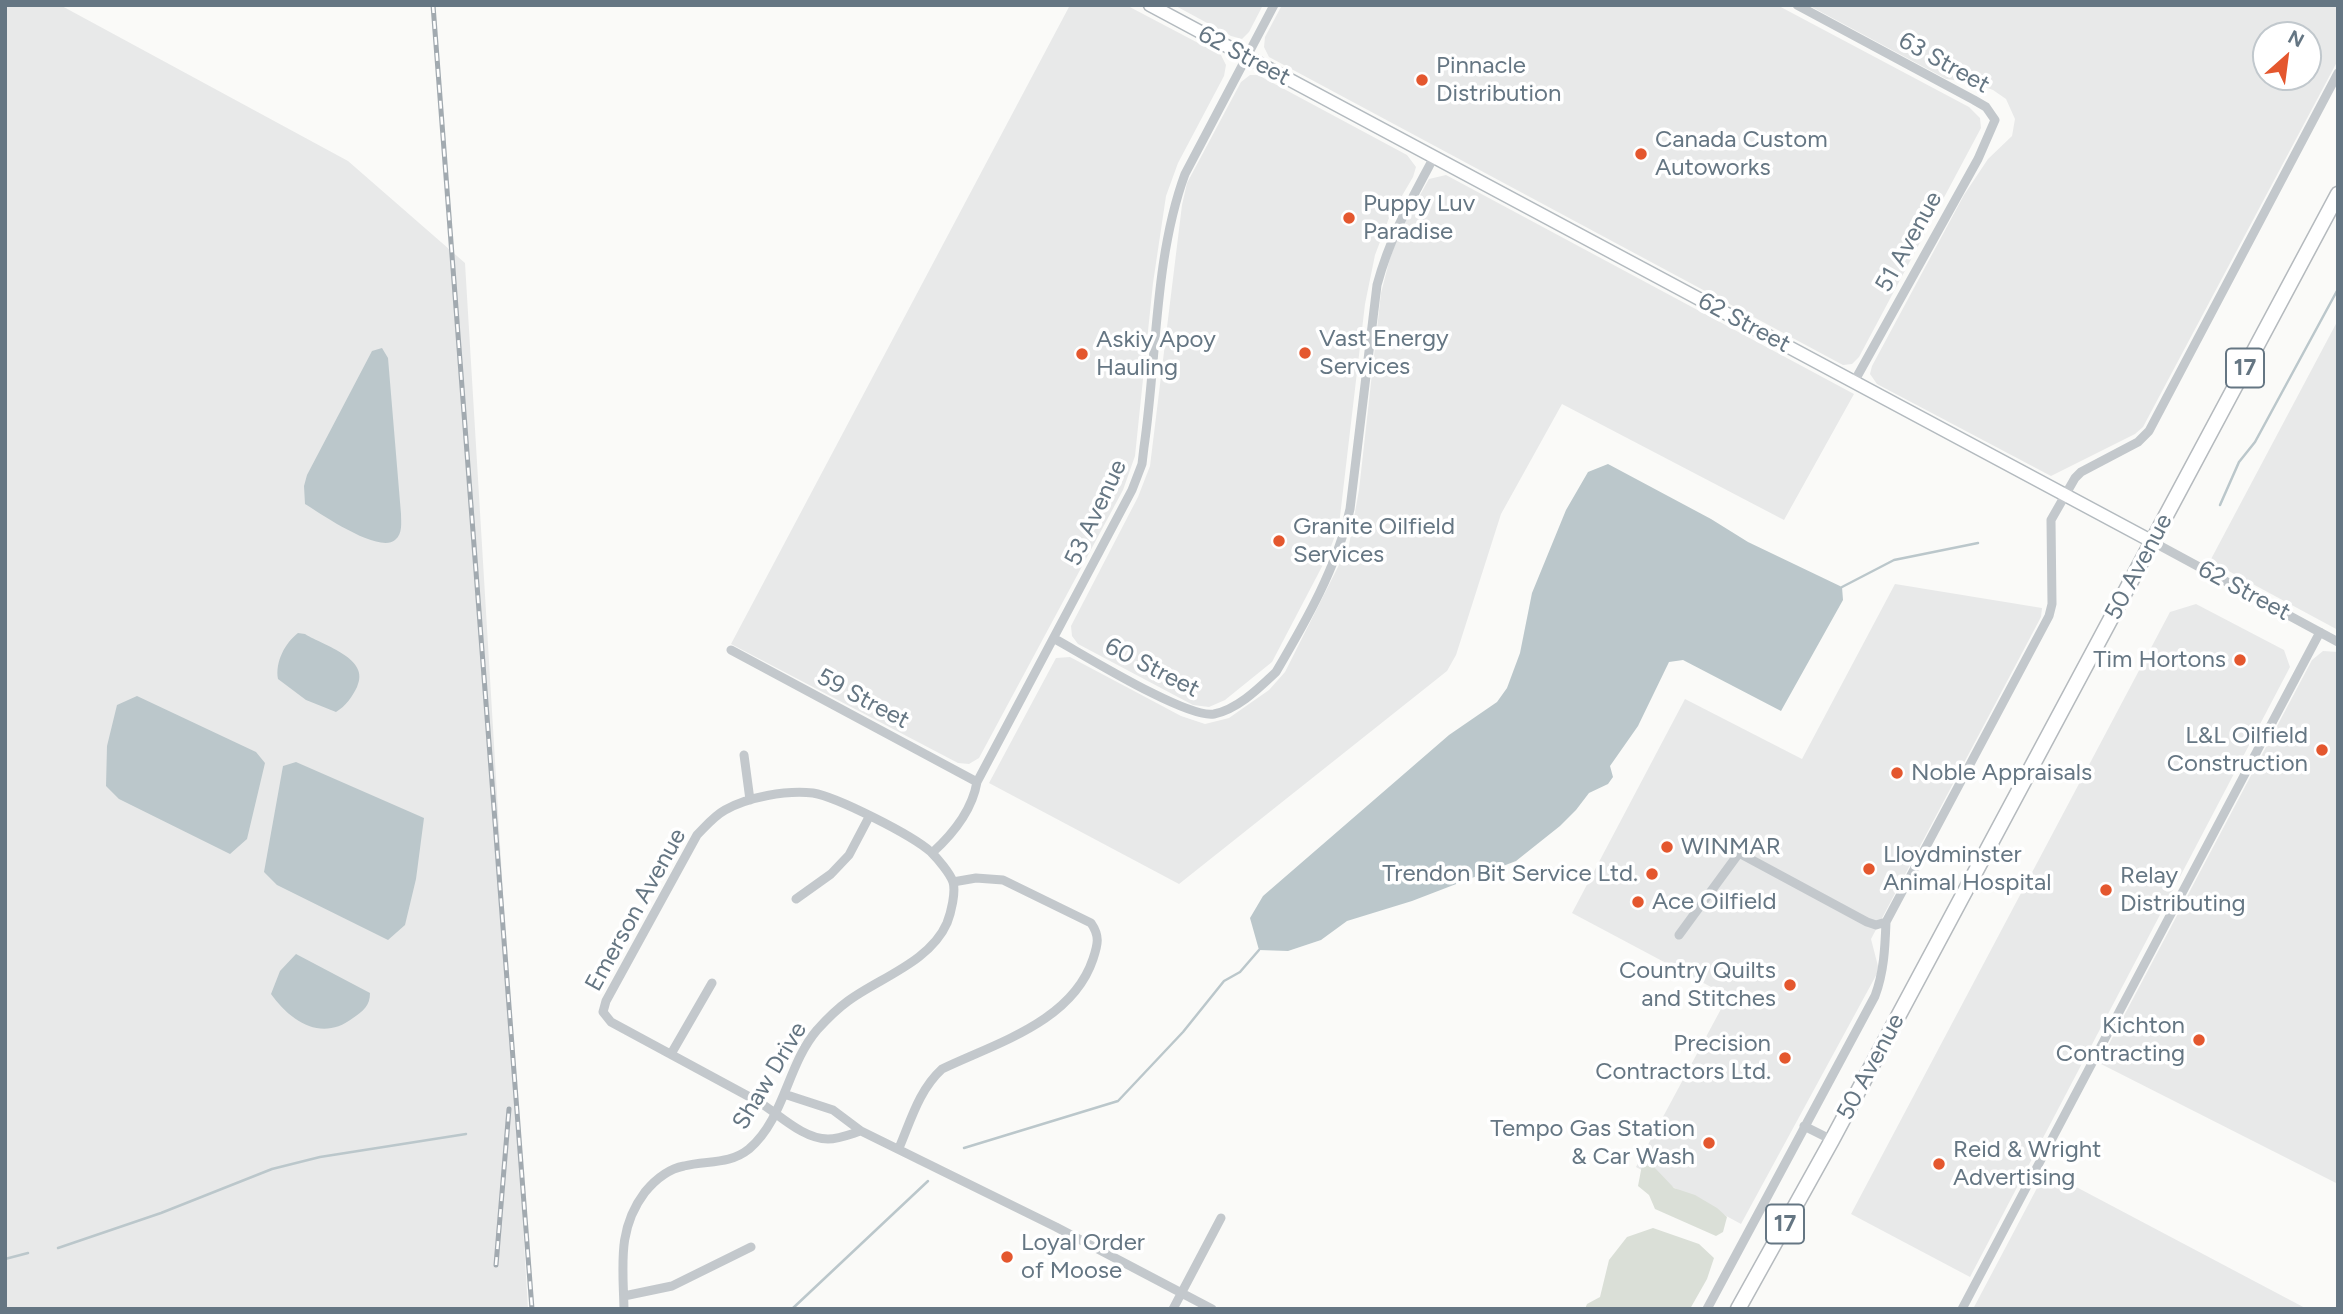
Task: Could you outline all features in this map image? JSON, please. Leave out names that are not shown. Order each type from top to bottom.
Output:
[{"type":"main road","name":"62 Street","points":[[1150,5],[2153,542]]},
{"type":"main road","name":"50 Avenue","points":[[1738,1309],[1832,1140],[2338,194]]},
{"type":"street","name":"53 Avenue","points":[[932,853],[961,821],[974,798],[977,782],[1132,491],[1142,464],[1161,288],[1174,204],[1185,174],[1274,5]]},
{"type":"street","name":"63 Street","points":[[1797,5],[1974,100],[1986,107],[1995,120]]},
{"type":"street","points":[[1707,1309],[1875,996],[1885,955],[1886,922],[2049,616],[2052,604],[2051,520],[2075,478],[2088,467],[2138,442],[2149,431],[2338,73]]},
{"type":"street","name":"51 Avenue","points":[[1854,382],[1978,159],[1995,120]]},
{"type":"street","name":"60 Street","points":[[1055,639],[1167,700],[1198,713],[1214,714],[1235,705],[1276,672],[1336,560],[1350,509],[1377,285],[1397,225],[1434,157]]},
{"type":"street","name":"62 Street","points":[[2153,542],[2338,642]]},
{"type":"street","points":[[1962,1309],[2320,632]]},
{"type":"street","name":"59 Street","points":[[731,650],[977,782]]},
{"type":"street","points":[[744,755],[750,800],[789,793],[811,793],[849,805],[932,853],[953,882],[976,878],[1003,880],[1091,923],[1098,933],[1098,944],[1083,979],[1069,998],[1050,1015],[943,1069],[924,1089],[899,1148]]},
{"type":"street","name":"Emerson Avenue","points":[[671,1054],[611,1022],[603,1012],[606,1001],[698,835],[711,820],[725,810],[750,800]]},
{"type":"street","points":[[796,899],[831,874],[849,855],[869,817]]},
{"type":"street","points":[[1679,935],[1739,853],[1867,922],[1876,925],[1886,922]]},
{"type":"street","name":"Shaw Drive","points":[[624,1309],[624,1243],[628,1221],[652,1183],[682,1166],[712,1163],[740,1156],[751,1147],[776,1113],[796,1062],[816,1031],[848,1001],[892,974],[934,943],[947,924],[953,902],[953,882]]},
{"type":"street","points":[[712,983],[671,1054],[776,1113],[807,1135],[827,1139],[861,1131]]},
{"type":"street","points":[[784,1094],[844,1115],[861,1131],[1056,1227],[1212,1309]]},
{"type":"street","points":[[1804,1126],[1832,1140]]},
{"type":"street","points":[[1173,1309],[1221,1218]]},
{"type":"street","points":[[624,1296],[671,1286],[751,1247]]},
{"type":"shaded area","points":[[5,5],[60,5],[348,161],[465,263],[528,1309],[5,1309]]},
{"type":"shaded area","points":[[1070,5],[1126,5],[1221,55],[1226,65],[1224,76],[1178,163],[1166,196],[1153,283],[1135,456],[1123,490],[979,758],[969,764],[958,763],[731,644]]},
{"type":"shaded area","points":[[1174,5],[1263,5],[1249,32],[1242,39],[1231,36]]},
{"type":"shaded area","points":[[1282,5],[1777,5],[1969,107],[1980,118],[1981,128],[1859,357],[1852,364],[1843,365],[1269,57],[1264,47],[1265,37]]},
{"type":"shaded area","points":[[1808,5],[2338,5],[2338,60],[2322,90],[2322,21],[2252,21],[2252,91],[2322,91],[2143,427],[2135,434],[2051,476],[1877,384],[1870,374],[1964,195],[1988,159],[2012,136],[2015,119],[2006,99],[1993,90],[1974,83],[1946,79]]},
{"type":"shaded area","points":[[1250,75],[1258,75],[1407,155],[1416,167],[1389,218],[1375,255],[1365,304],[1339,525],[1327,557],[1272,662],[1225,700],[1209,707],[1193,705],[1078,644],[1072,636],[1071,626],[1138,497],[1150,466],[1182,205],[1187,183],[1241,82]]},
{"type":"shaded area","points":[[1446,175],[1854,394],[1784,520],[1562,404],[1501,514],[1456,655],[1447,671],[1179,884],[989,783],[1056,658],[1070,657],[1181,716],[1205,724],[1229,718],[1269,690],[1285,672],[1349,545],[1359,490],[1381,293],[1390,258],[1402,227],[1429,179]]},
{"type":"shaded area","points":[[2338,320],[2338,630],[2210,561]]},
{"type":"shaded area","points":[[382,348],[388,358],[401,521],[398,537],[387,543],[376,542],[350,531],[305,504],[304,486],[307,475],[372,351]]},
{"type":"shaded area","points":[[1608,464],[1748,542],[1842,587],[1843,600],[1781,711],[1683,660],[1669,662],[1638,726],[1610,766],[1613,777],[1608,784],[1589,793],[1560,826],[1516,861],[1412,901],[1347,921],[1321,940],[1288,951],[1259,950],[1250,918],[1263,896],[1449,735],[1497,702],[1507,688],[1520,653],[1532,593],[1566,510],[1588,472]]},
{"type":"shaded area","points":[[1895,584],[2042,608],[2041,617],[1871,939],[1879,970],[1741,1224],[1636,1167],[1728,996],[1572,913],[1685,699],[1802,759]]},
{"type":"shaded area","points":[[2196,604],[2284,650],[2290,667],[1970,1277],[1851,1214],[2170,612]]},
{"type":"shaded area","points":[[298,633],[343,654],[357,668],[360,677],[357,687],[343,707],[336,712],[306,700],[278,679],[282,653]]},
{"type":"shaded area","points":[[2323,651],[2338,652],[2338,1184],[2099,1063],[2312,660]]},
{"type":"shaded area","points":[[137,696],[256,752],[265,763],[247,839],[230,854],[119,799],[106,786],[107,746],[117,705]]},
{"type":"shaded area","points":[[296,762],[424,818],[416,879],[405,925],[388,940],[277,885],[264,872],[283,766]]},
{"type":"shaded area","points":[[296,954],[370,993],[365,1008],[341,1025],[330,1028],[308,1026],[288,1013],[271,994],[280,971]]},
{"type":"shaded area","points":[[1642,1165],[1654,1167],[1674,1188],[1695,1195],[1717,1208],[1727,1217],[1723,1232],[1716,1236],[1655,1209],[1649,1195],[1638,1186]]},
{"type":"shaded area","points":[[2046,1171],[2307,1309],[1973,1309]]},
{"type":"shaded area","points":[[1653,1228],[1699,1244],[1714,1258],[1707,1279],[1690,1309],[1585,1309],[1587,1304],[1600,1297],[1609,1260],[1627,1237]]},
{"type":"waterway","points":[[2220,505],[2239,462],[2255,442],[2338,289]]},
{"type":"waterway","points":[[1842,587],[1894,560],[1978,543]]},
{"type":"waterway","points":[[964,1148],[1118,1101],[1183,1032],[1224,981],[1240,972],[1259,950]]},
{"type":"waterway","points":[[58,1248],[161,1213],[272,1169],[320,1157],[466,1134]]},
{"type":"waterway","points":[[792,1309],[928,1181]]},
{"type":"waterway","points":[[5,1259],[28,1253]]},
{"type":"railway","points":[[433,5],[532,1309]]},
{"type":"railway","points":[[496,1265],[509,1109]]},
{"type":"place","name":"Pinnacle Distribution","points":[[1422,80]]},
{"type":"place","name":"Canada Custom Autoworks","points":[[1641,154]]},
{"type":"place","name":"Puppy Luv Paradise","points":[[1349,218]]},
{"type":"place","name":"Vast Energy Services","points":[[1305,353]]},
{"type":"place","name":"Askiy Apoy Hauling","points":[[1082,354]]},
{"type":"place","name":"Granite Oilfield Services","points":[[1279,541]]},
{"type":"place","name":"Tim Hortons","points":[[2240,660]]},
{"type":"place","name":"L&L Oilfield Construction","points":[[2322,750]]},
{"type":"place","name":"Noble Appraisals","points":[[1897,773]]},
{"type":"place","name":"WINMAR","points":[[1667,847]]},
{"type":"place","name":"Lloydminster Animal Hospital","points":[[1869,869]]},
{"type":"place","name":"Trendon Bit Service Ltd.","points":[[1652,874]]},
{"type":"place","name":"Relay Distributing","points":[[2106,890]]},
{"type":"place","name":"Ace Oilfield","points":[[1638,902]]},
{"type":"place","name":"Country Quilts and Stitches","points":[[1790,985]]},
{"type":"place","name":"Kichton Contracting","points":[[2199,1040]]},
{"type":"place","name":"Precision Contractors Ltd.","points":[[1785,1058]]},
{"type":"place","name":"Tempo Gas Station & Car Wash","points":[[1709,1143]]},
{"type":"place","name":"Reid & Wright Advertising","points":[[1939,1164]]},
{"type":"place","name":"Loyal Order of Moose","points":[[1007,1257]]}]
